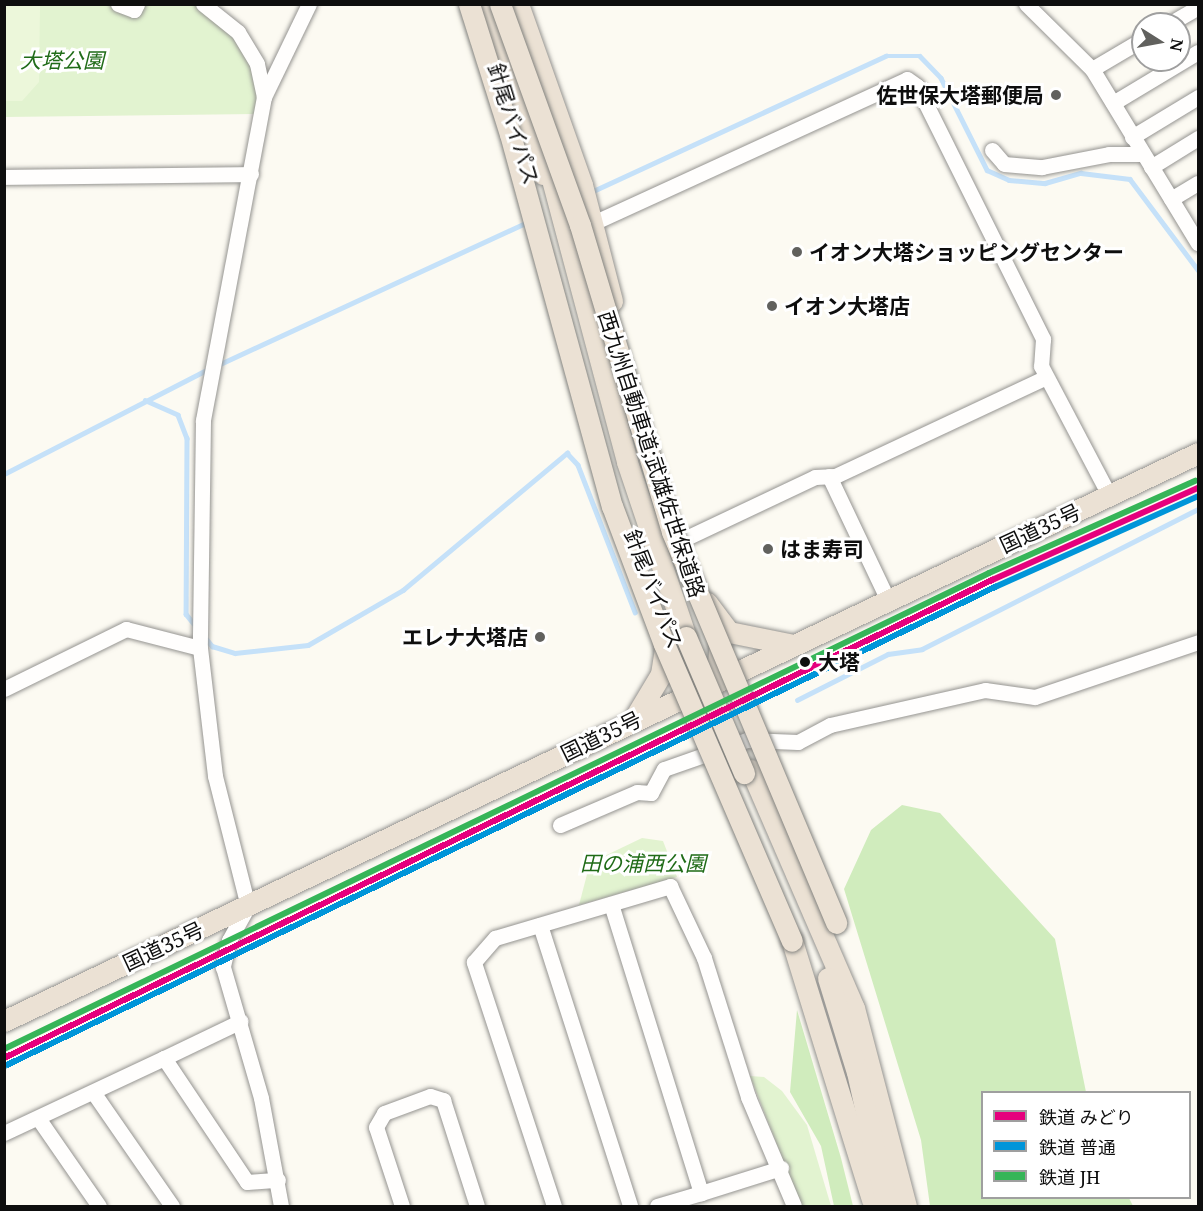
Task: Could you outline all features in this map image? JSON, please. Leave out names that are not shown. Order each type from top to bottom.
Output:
[{"type":"highway","points":[[469,4],[513,145],[612,506],[664,644],[792,941],[874,1206]]},
{"type":"highway","name":"針尾バイパス","points":[[475,4],[573,226],[720,642],[716,681],[683,665],[663,619],[600,432],[573,226]]},
{"type":"highway","points":[[481,4],[573,226],[635,459],[690,637]]},
{"type":"highway","points":[[497,4],[560,196]]},
{"type":"highway","name":"西九州自動車道;武雄佐世保道路","points":[[497,4],[580,225],[672,532],[836,923],[882,1067],[911,1206]]},
{"type":"highway","points":[[510,4],[560,196]]},
{"type":"highway","name":"針尾バイパス","points":[[518,4],[560,196]]},
{"type":"highway","points":[[573,226],[584,294],[627,462],[690,637],[747,772],[854,1008],[906,1206]]},
{"type":"highway","name":"国道35号","points":[[7,1014],[248,906],[1198,453]]},
{"type":"highway","points":[[706,602],[729,632],[794,645]]},
{"type":"highway","points":[[632,722],[661,674],[663,619]]},
{"type":"highway","points":[[747,772],[836,1001],[886,1206]]},
{"type":"street","points":[[118,4],[134,10],[137,4]]},
{"type":"street","points":[[204,4],[238,32],[257,64],[264,96]]},
{"type":"street","points":[[281,1206],[278,1180],[242,1021],[223,967],[229,940],[248,906],[215,776],[200,648],[202,420],[212,357],[251,174],[264,96],[309,4]]},
{"type":"street","points":[[1034,6],[1092,69],[1171,199],[1196,234]]},
{"type":"street","points":[[1092,69],[1131,46]]},
{"type":"street","points":[[1113,103],[1198,52]]},
{"type":"street","points":[[573,226],[907,79],[917,86],[1043,339],[1041,366],[1108,495]]},
{"type":"street","points":[[1132,137],[1198,97]]},
{"type":"street","points":[[992,150],[1004,164],[1042,167],[1108,154],[1147,160],[1198,138]]},
{"type":"street","points":[[4,177],[251,174]]},
{"type":"street","points":[[1171,199],[1198,183]]},
{"type":"street","points":[[684,539],[815,477],[829,476],[1046,377]]},
{"type":"street","points":[[829,476],[888,600]]},
{"type":"street","points":[[4,689],[126,629],[200,648]]},
{"type":"street","points":[[560,825],[637,792],[651,793],[664,769],[747,740],[798,742],[830,725],[897,706],[985,690],[1035,697],[1198,642]]},
{"type":"street","points":[[554,1206],[474,962],[495,939],[670,886],[704,958],[748,1097],[781,1168],[794,1206]]},
{"type":"street","points":[[611,904],[701,1193]]},
{"type":"street","points":[[540,925],[630,1206]]},
{"type":"street","points":[[4,1134],[242,1021]]},
{"type":"street","points":[[164,1058],[247,1182],[278,1180]]},
{"type":"street","points":[[93,1092],[172,1206]]},
{"type":"street","points":[[402,1206],[376,1126],[384,1113],[430,1096],[443,1100],[477,1206]]},
{"type":"street","points":[[38,1118],[99,1206]]},
{"type":"street","points":[[657,1206],[781,1168]]},
{"type":"green space","name":"大塔公園","points":[[4,5],[204,5],[257,64],[261,114],[5,117]]},
{"type":"green space","points":[[4,5],[40,5],[39,82],[22,101],[5,101]]},
{"type":"green space","points":[[902,805],[940,813],[1055,939],[1086,1091],[981,1091],[981,1199],[1130,1199],[1133,1206],[930,1206],[921,1140],[844,889],[871,830]]},
{"type":"green space","name":"田の浦西公園","points":[[642,838],[663,841],[677,877],[579,905],[590,863]]},
{"type":"green space","points":[[797,1010],[853,1206],[834,1206],[821,1146],[790,1092]]},
{"type":"green space","points":[[750,1076],[764,1077],[782,1091],[807,1125],[831,1206],[801,1206]]},
{"type":"waterway","points":[[591,192],[886,56],[920,56],[941,78],[987,170],[1009,180],[1045,183],[1081,173],[1130,179],[1198,270]]},
{"type":"waterway","points":[[218,365],[529,221]]},
{"type":"waterway","points":[[4,474],[210,368]]},
{"type":"waterway","points":[[145,400],[178,415],[187,438],[186,614],[195,625]]},
{"type":"waterway","points":[[204,636],[212,646],[235,653],[308,645],[403,590],[567,453],[578,465],[635,612]]},
{"type":"waterway","points":[[797,700],[888,654],[922,649],[1198,509]]},
{"type":"rail line","name":"JH","points":[[4,1049],[989,573],[1195,481]]},
{"type":"rail line","name":"みどり","points":[[4,1058],[992,580],[1198,488]]},
{"type":"rail line","name":"普通","points":[[7,1065],[995,587],[1198,496]]},
{"type":"place","name":"佐世保大塔郵便局","points":[[1056,95]]},
{"type":"place","name":"イオン大塔ショッピングセンター","points":[[797,252]]},
{"type":"place","name":"イオン大塔店","points":[[772,306]]},
{"type":"place","name":"はま寿司","points":[[768,549]]},
{"type":"place","name":"エレナ大塔店","points":[[540,637]]},
{"type":"place","name":"大塔","points":[[805,662]]}]
